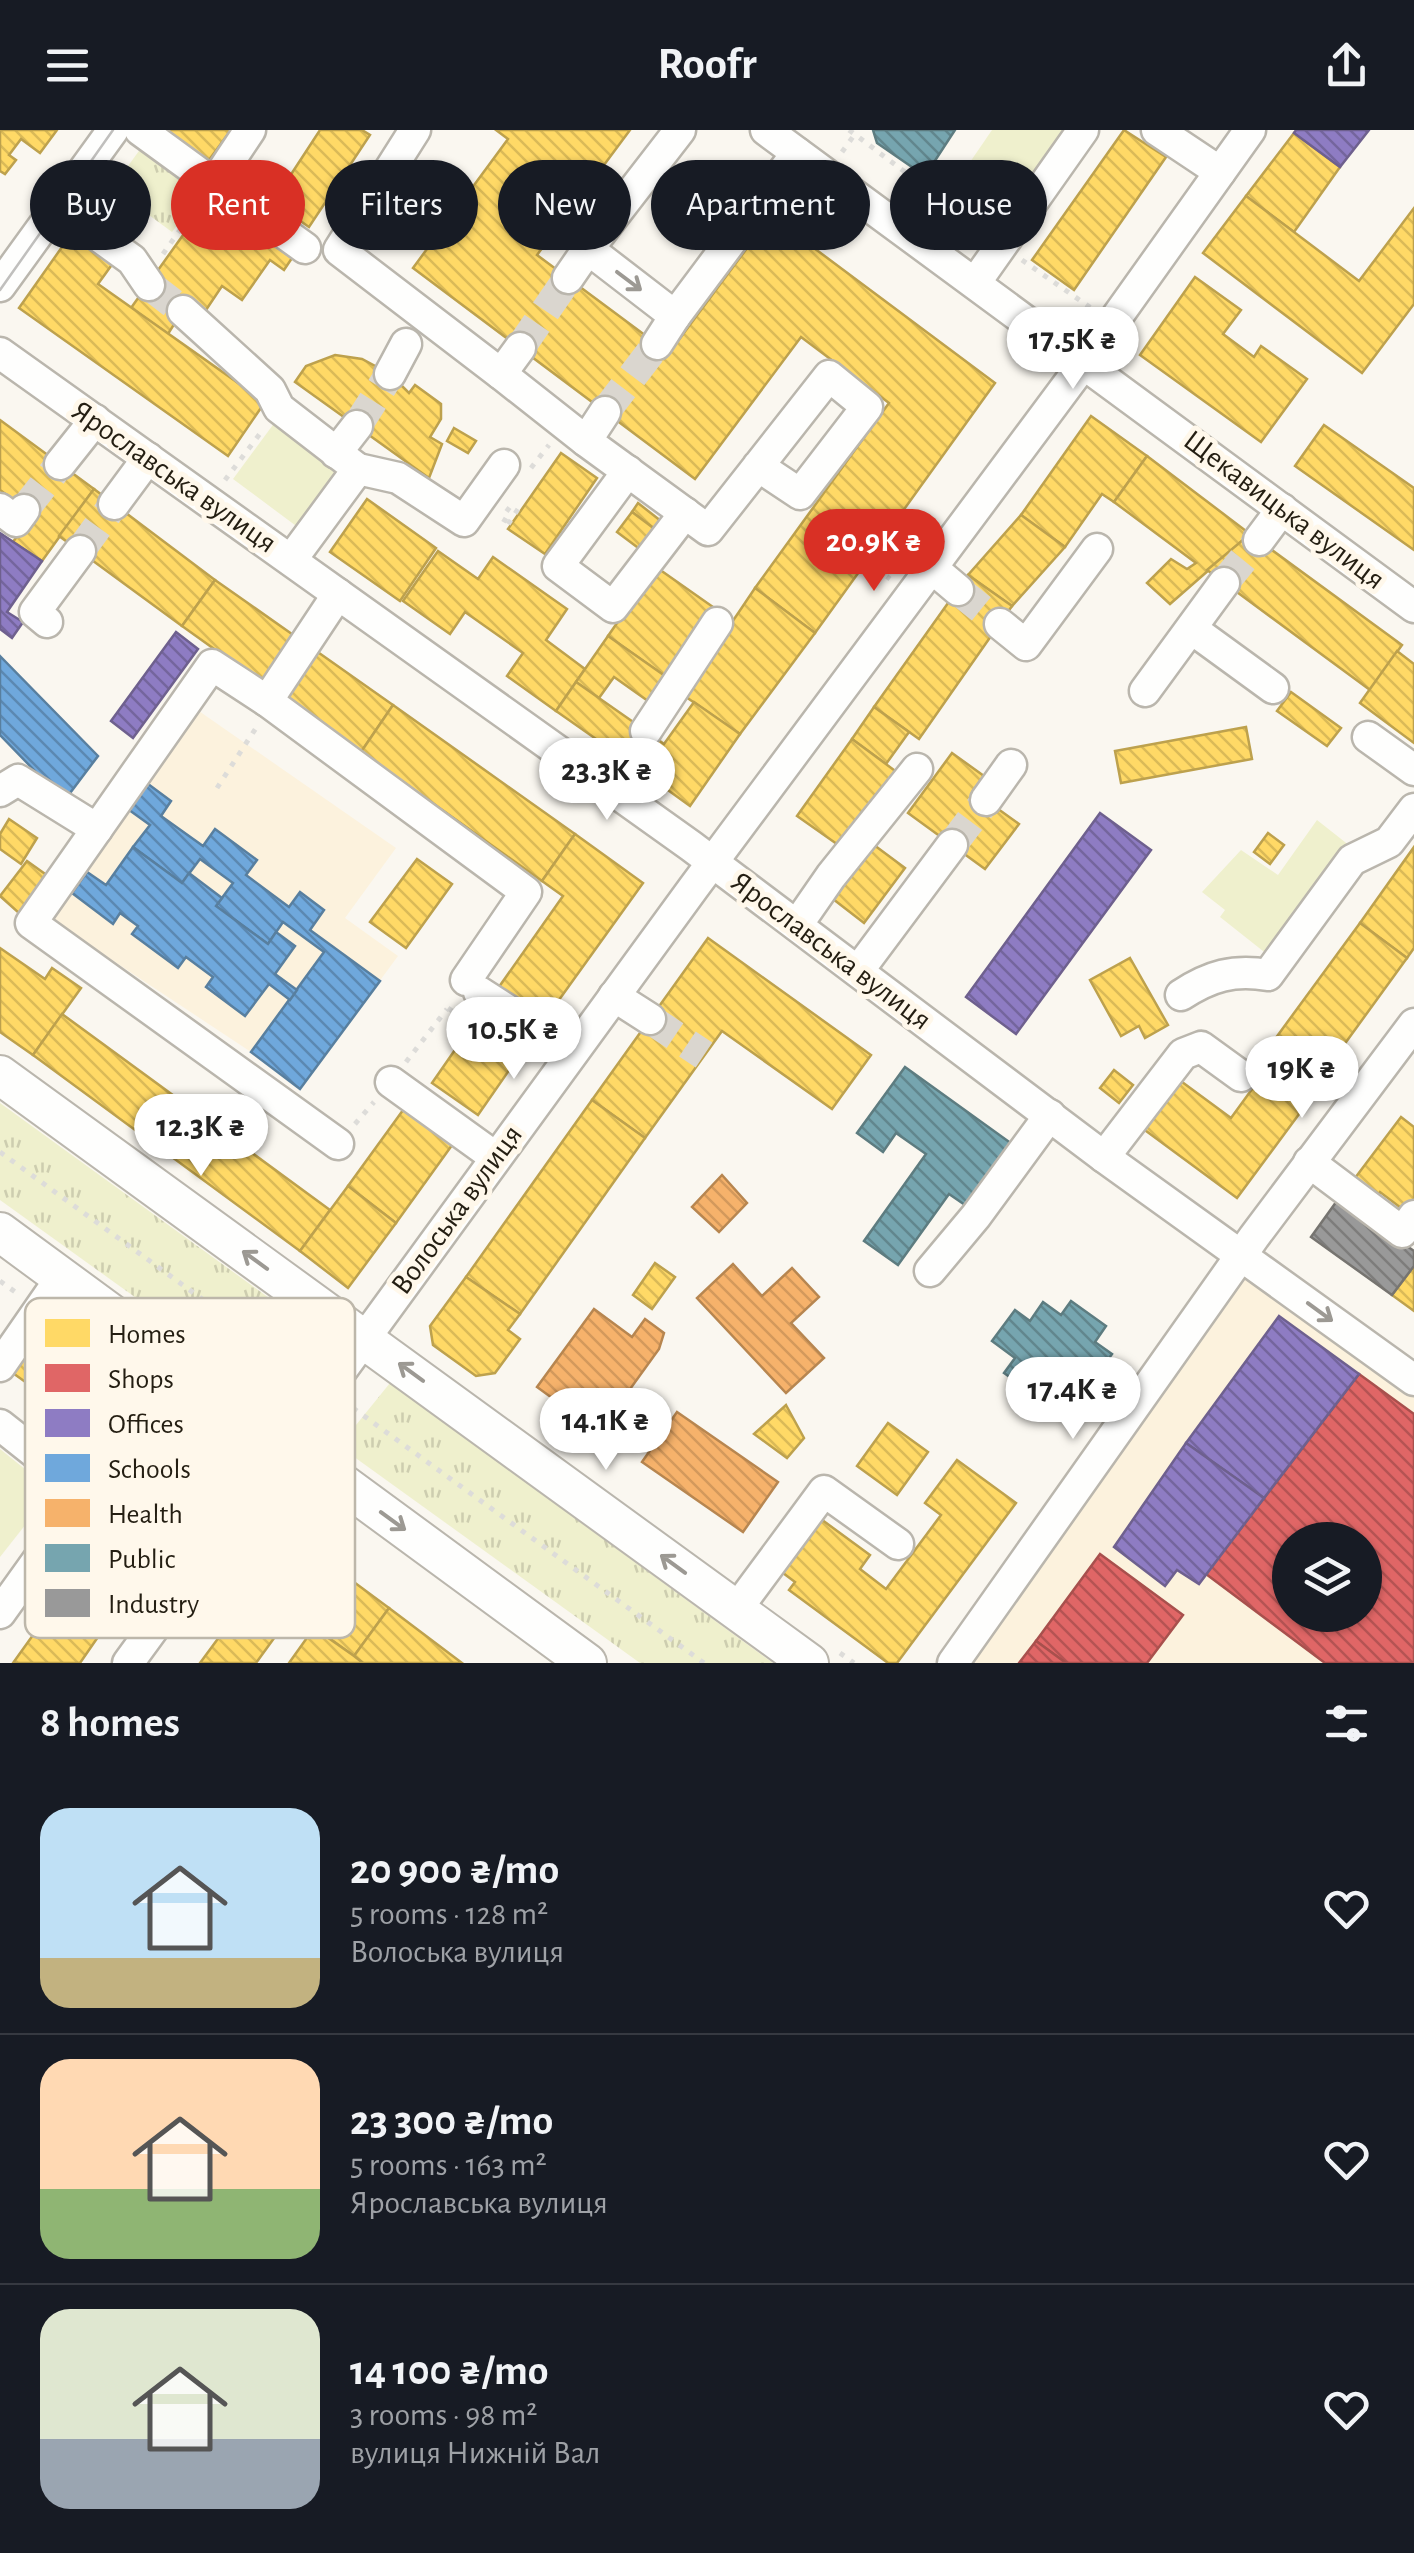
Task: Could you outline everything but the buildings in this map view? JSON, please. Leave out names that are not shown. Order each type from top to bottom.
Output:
[{"type":"main road","points":[[0,1075],[309,1298]]},
{"type":"main road","points":[[0,1232],[89,1298]]},
{"type":"main road","points":[[355,1331],[809,1663]]},
{"type":"main road","points":[[355,1493],[587,1663]]},
{"type":"street","points":[[91,160],[113,130]]},
{"type":"street","points":[[140,130],[181,160]]},
{"type":"street","points":[[231,160],[250,130]]},
{"type":"street","points":[[414,130],[339,250],[708,530],[758,466]]},
{"type":"street","points":[[631,193],[680,130]]},
{"type":"street","name":"Щекавицька вулиця","points":[[766,130],[1414,607]]},
{"type":"street","points":[[1047,183],[1084,130]]},
{"type":"street","points":[[1157,130],[1220,172]]},
{"type":"street","name":"Волоська вулиця","points":[[355,1348],[1084,363],[1250,130]]},
{"type":"street","points":[[657,344],[797,152]]},
{"type":"street","points":[[0,286],[30,244]]},
{"type":"street","points":[[118,250],[132,260],[147,282]]},
{"type":"street","points":[[568,278],[587,250]]},
{"type":"street","points":[[589,250],[675,316]]},
{"type":"street","points":[[975,283],[1000,250]]},
{"type":"street","points":[[183,311],[270,390],[279,408],[347,461],[398,478],[464,521],[504,465]]},
{"type":"street","points":[[390,374],[406,344]]},
{"type":"street","points":[[501,374],[520,348]]},
{"type":"street","name":"Ярославська вулиця","points":[[0,353],[712,862],[1104,1156],[1414,1380]]},
{"type":"street","points":[[586,441],[606,412]]},
{"type":"street","points":[[60,464],[94,420]]},
{"type":"street","points":[[292,560],[347,461],[357,426]]},
{"type":"street","points":[[114,504],[148,458]]},
{"type":"street","points":[[628,471],[558,566],[613,607],[684,513]]},
{"type":"street","points":[[1260,540],[1282,509]]},
{"type":"street","points":[[46,622],[36,612],[80,550]]},
{"type":"street","points":[[1000,624],[1026,645],[1097,550]]},
{"type":"street","points":[[932,568],[958,590]]},
{"type":"street","points":[[1145,691],[1224,583]]},
{"type":"street","points":[[270,703],[338,594]]},
{"type":"street","points":[[646,731],[717,623]]},
{"type":"street","points":[[1192,629],[1273,688]]},
{"type":"street","points":[[338,1144],[31,923],[212,665],[270,703],[526,892],[472,986],[573,1052]]},
{"type":"street","points":[[1368,737],[1414,770]]},
{"type":"street","points":[[608,787],[626,760]]},
{"type":"street","points":[[986,800],[1011,765]]},
{"type":"street","points":[[797,925],[917,769]]},
{"type":"street","points":[[0,791],[18,780],[97,829]]},
{"type":"street","points":[[1181,994],[1207,978],[1248,972],[1268,975],[1352,860],[1389,842],[1414,809]]},
{"type":"street","points":[[858,971],[952,845]]},
{"type":"street","points":[[614,996],[650,1018]]},
{"type":"street","points":[[953,1663],[1241,1255],[1414,1024]]},
{"type":"street","points":[[1104,1156],[1184,1054],[1201,1047],[1241,1076]]},
{"type":"street","points":[[391,1082],[495,1157]]},
{"type":"street","points":[[930,1270],[976,1216],[1050,1116]]},
{"type":"street","points":[[1309,1162],[1402,1232],[1414,1216]]},
{"type":"street","points":[[48,1298],[62,1278]]},
{"type":"street","points":[[0,1366],[25,1330]]},
{"type":"street","points":[[0,1425],[25,1445]]},
{"type":"street","points":[[736,1610],[824,1491],[898,1544]]},
{"type":"street","points":[[0,1613],[25,1578]]},
{"type":"street","name":"Волоська вулиця","points":[[128,1663],[146,1638]]},
{"type":"path","points":[[850,130],[890,160]]},
{"type":"path","points":[[147,282],[171,248]]},
{"type":"path","points":[[1009,250],[1090,308]]},
{"type":"path","points":[[225,480],[279,408]]},
{"type":"path","points":[[492,528],[506,508],[510,511],[503,524],[507,526],[520,510],[509,502]]},
{"type":"path","points":[[866,561],[890,579]]},
{"type":"path","points":[[217,788],[270,703]]},
{"type":"path","points":[[0,1152],[201,1298]]},
{"type":"path","points":[[0,1282],[25,1300]]},
{"type":"path","points":[[355,1409],[704,1663]]},
{"type":"shaded area","points":[[196,709],[396,848],[345,918],[398,956],[300,1089],[251,1052],[44,915]]},
{"type":"shaded area","points":[[1247,1268],[1414,1393],[1414,1663],[973,1663]]},
{"type":"green space","points":[[992,130],[1069,130],[1047,161],[971,160]]},
{"type":"green space","points":[[144,144],[171,165],[171,231],[151,217],[151,160],[132,160]]},
{"type":"green space","points":[[278,418],[352,473],[307,534],[233,479]]},
{"type":"green space","points":[[1317,820],[1350,846],[1268,955],[1220,917],[1225,910],[1202,892],[1241,850],[1278,875]]},
{"type":"green space","points":[[0,1103],[269,1298],[136,1298],[0,1200]]},
{"type":"green space","points":[[390,1383],[773,1663],[640,1663],[355,1458],[355,1426]]},
{"type":"green space","points":[[0,1449],[25,1469],[25,1525],[0,1557]]},
{"type":"tunnel","points":[[520,348],[568,278]]},
{"type":"tunnel","points":[[149,285],[183,311]]},
{"type":"tunnel","points":[[605,412],[657,344]]},
{"type":"tunnel","points":[[357,426],[390,374]]},
{"type":"tunnel","points":[[24,510],[60,464]]},
{"type":"tunnel","points":[[80,551],[114,504]]},
{"type":"tunnel","points":[[1224,583],[1259,540]]},
{"type":"tunnel","points":[[958,590],[1000,624]]},
{"type":"tunnel","points":[[952,845],[986,800]]},
{"type":"tunnel","points":[[650,1019],[704,1055]]},
{"type":"tram line","points":[[0,290],[113,130]]}]
